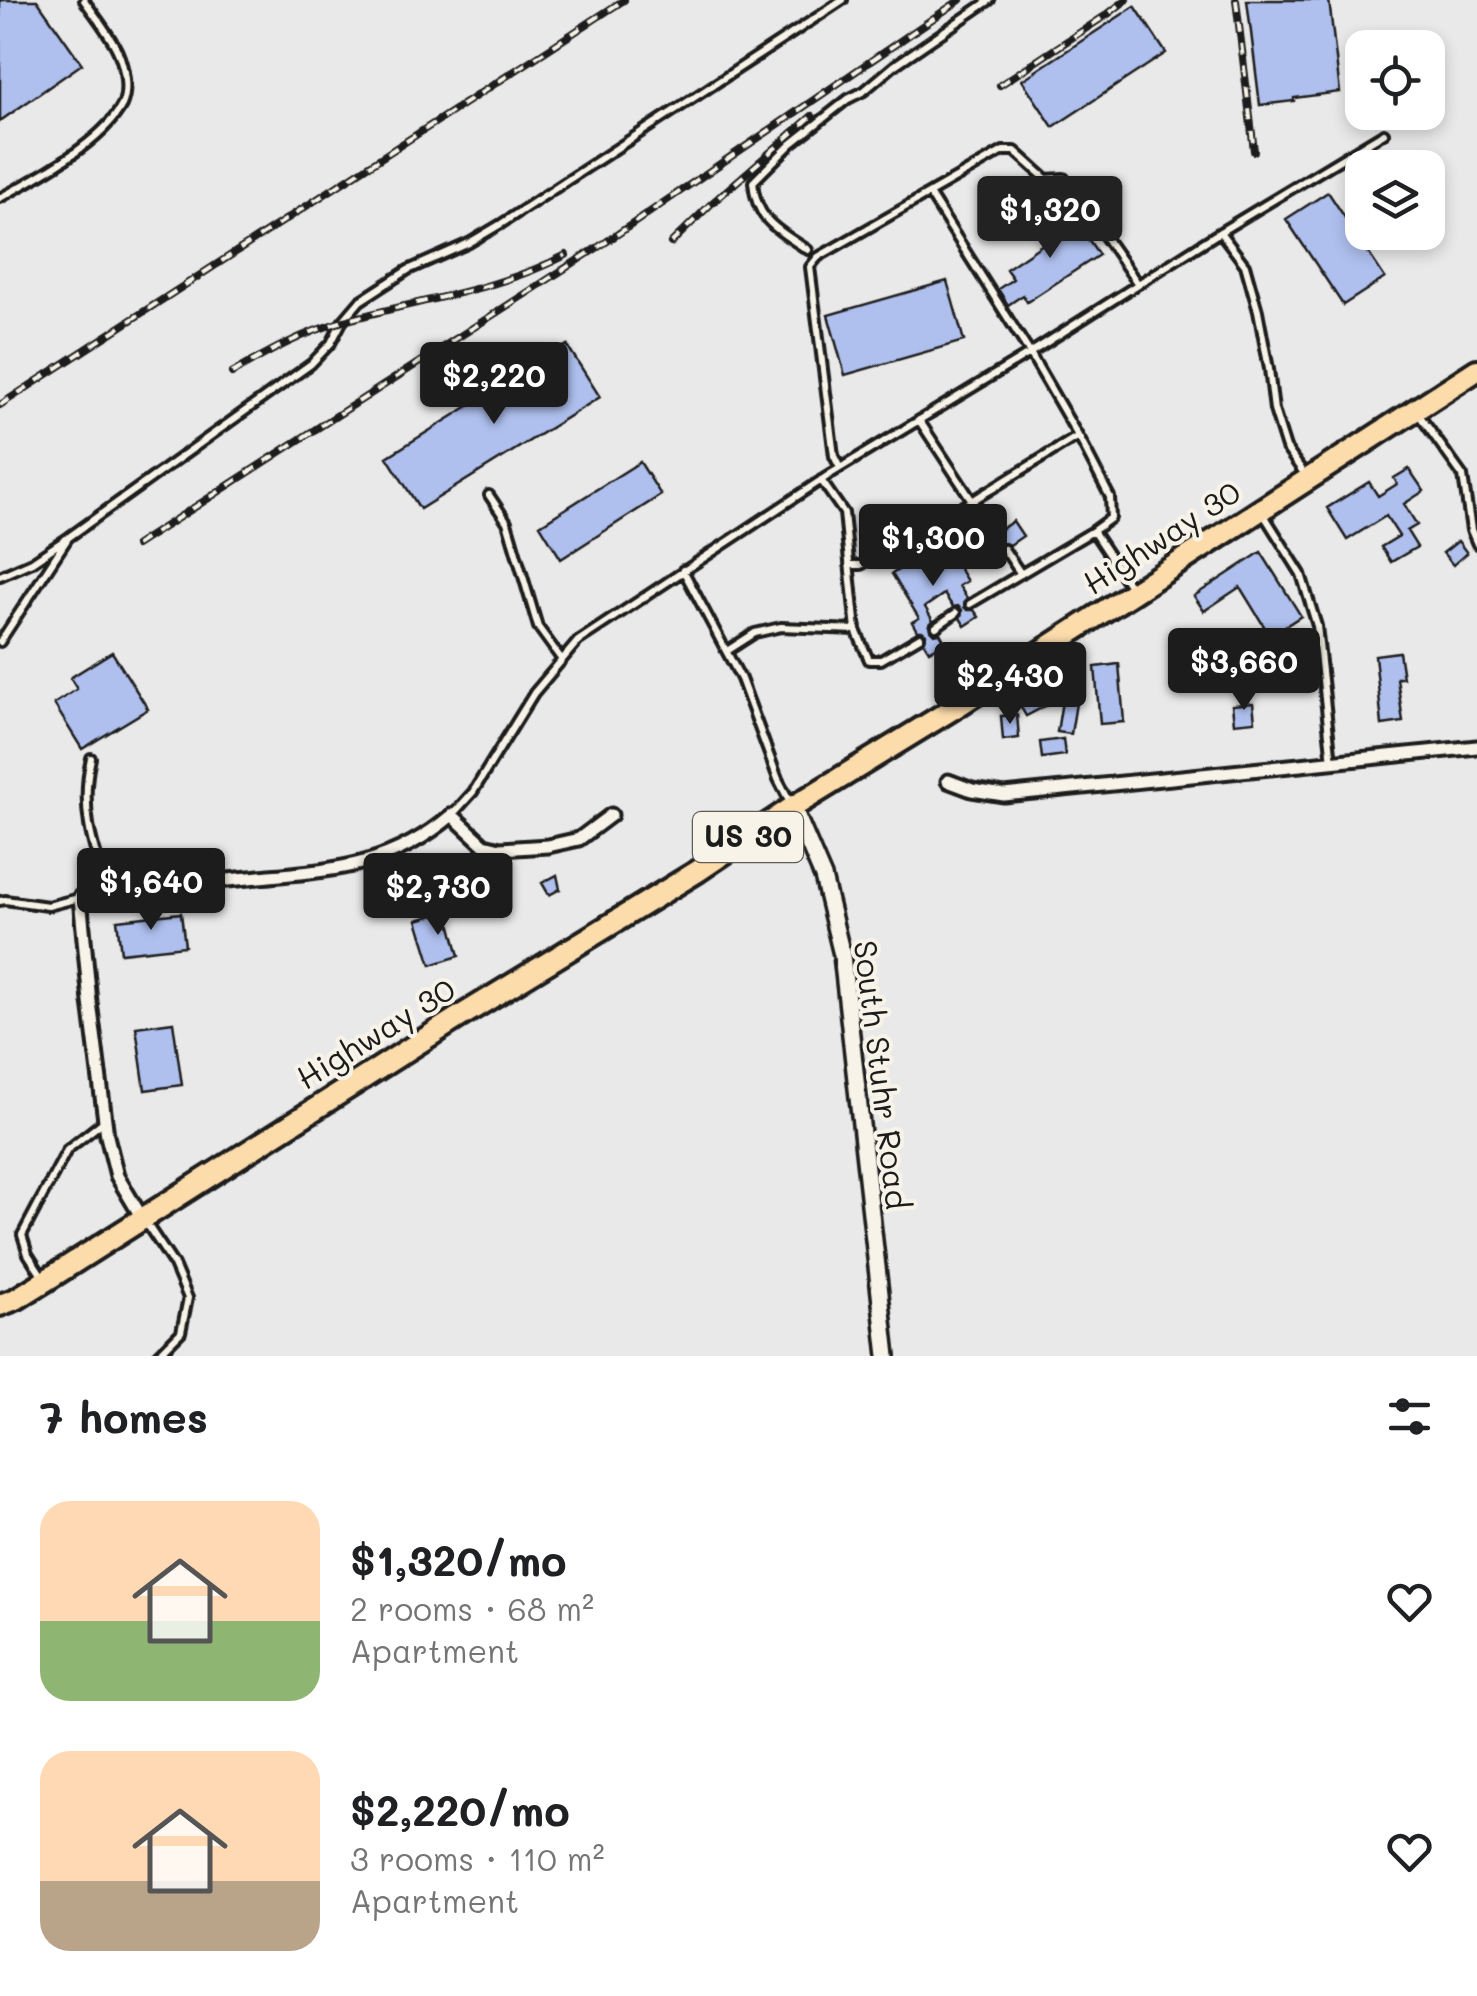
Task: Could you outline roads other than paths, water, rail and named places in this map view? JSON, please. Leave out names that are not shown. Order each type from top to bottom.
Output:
[{"type":"highway","name":"Highway 30","points":[[8,1302],[698,871],[1477,370]]},
{"type":"highway","name":"US 30","points":[[0,1314],[8,1302]]},
{"type":"main road","name":"South Stuhr Road","points":[[792,807],[823,877],[842,955],[887,1356]]},
{"type":"street","points":[[948,781],[1004,796],[1477,747]]},
{"type":"street","points":[[142,1218],[117,1176],[106,1120],[80,897],[354,866],[407,846],[452,815],[484,845],[500,849],[579,840],[610,815]]},
{"type":"lane","points":[[0,198],[52,170],[106,126],[124,102],[126,79],[118,51],[84,0]]},
{"type":"lane","points":[[0,576],[32,562],[69,537],[311,364],[360,302],[408,270],[501,224],[844,0]]},
{"type":"lane","points":[[808,250],[762,215],[754,202],[753,182],[791,144],[848,99],[990,0]]},
{"type":"lane","points":[[452,815],[473,792],[534,693],[578,641],[840,468],[1384,133]]},
{"type":"lane","points":[[840,468],[834,456],[810,267],[818,257],[1003,151],[1016,150],[1046,179],[1064,178],[1138,284]]},
{"type":"lane","points":[[930,195],[1030,353],[1110,497],[1111,518],[970,604]]},
{"type":"lane","points":[[1220,232],[1245,264],[1270,370],[1274,410],[1286,448],[1308,479]]},
{"type":"lane","points":[[1416,410],[1464,476],[1471,530],[1477,544]]},
{"type":"lane","points":[[919,420],[994,534]]},
{"type":"lane","points":[[849,565],[860,565],[1078,436]]},
{"type":"lane","points":[[821,480],[844,513],[856,630],[869,660],[881,660],[920,636]]},
{"type":"lane","points":[[488,496],[507,522],[538,626],[562,660]]},
{"type":"lane","points":[[1261,510],[1301,574],[1317,626],[1332,762]]},
{"type":"lane","points":[[1093,531],[1133,592]]},
{"type":"lane","points":[[0,642],[69,537]]},
{"type":"lane","points":[[1004,549],[1020,574]]},
{"type":"lane","points":[[684,570],[741,680],[792,807]]},
{"type":"lane","points":[[936,627],[956,613]]},
{"type":"lane","points":[[727,652],[756,633],[781,627],[856,630]]},
{"type":"lane","points":[[91,758],[85,785],[88,820],[110,891]]},
{"type":"lane","points":[[0,902],[48,906],[80,897]]},
{"type":"lane","points":[[45,1281],[28,1254],[22,1234],[68,1150],[106,1120]]},
{"type":"lane","points":[[142,1218],[174,1264],[188,1298],[181,1332],[157,1356]]},
{"type":"railway","points":[[0,405],[624,0]]},
{"type":"railway","points":[[136,545],[606,242],[960,0]]},
{"type":"railway","points":[[1000,85],[1126,0]]},
{"type":"railway","points":[[1236,0],[1254,151]]},
{"type":"railway","points":[[671,243],[812,116]]},
{"type":"railway","points":[[232,373],[286,343],[329,326],[513,278],[566,255]]}]
